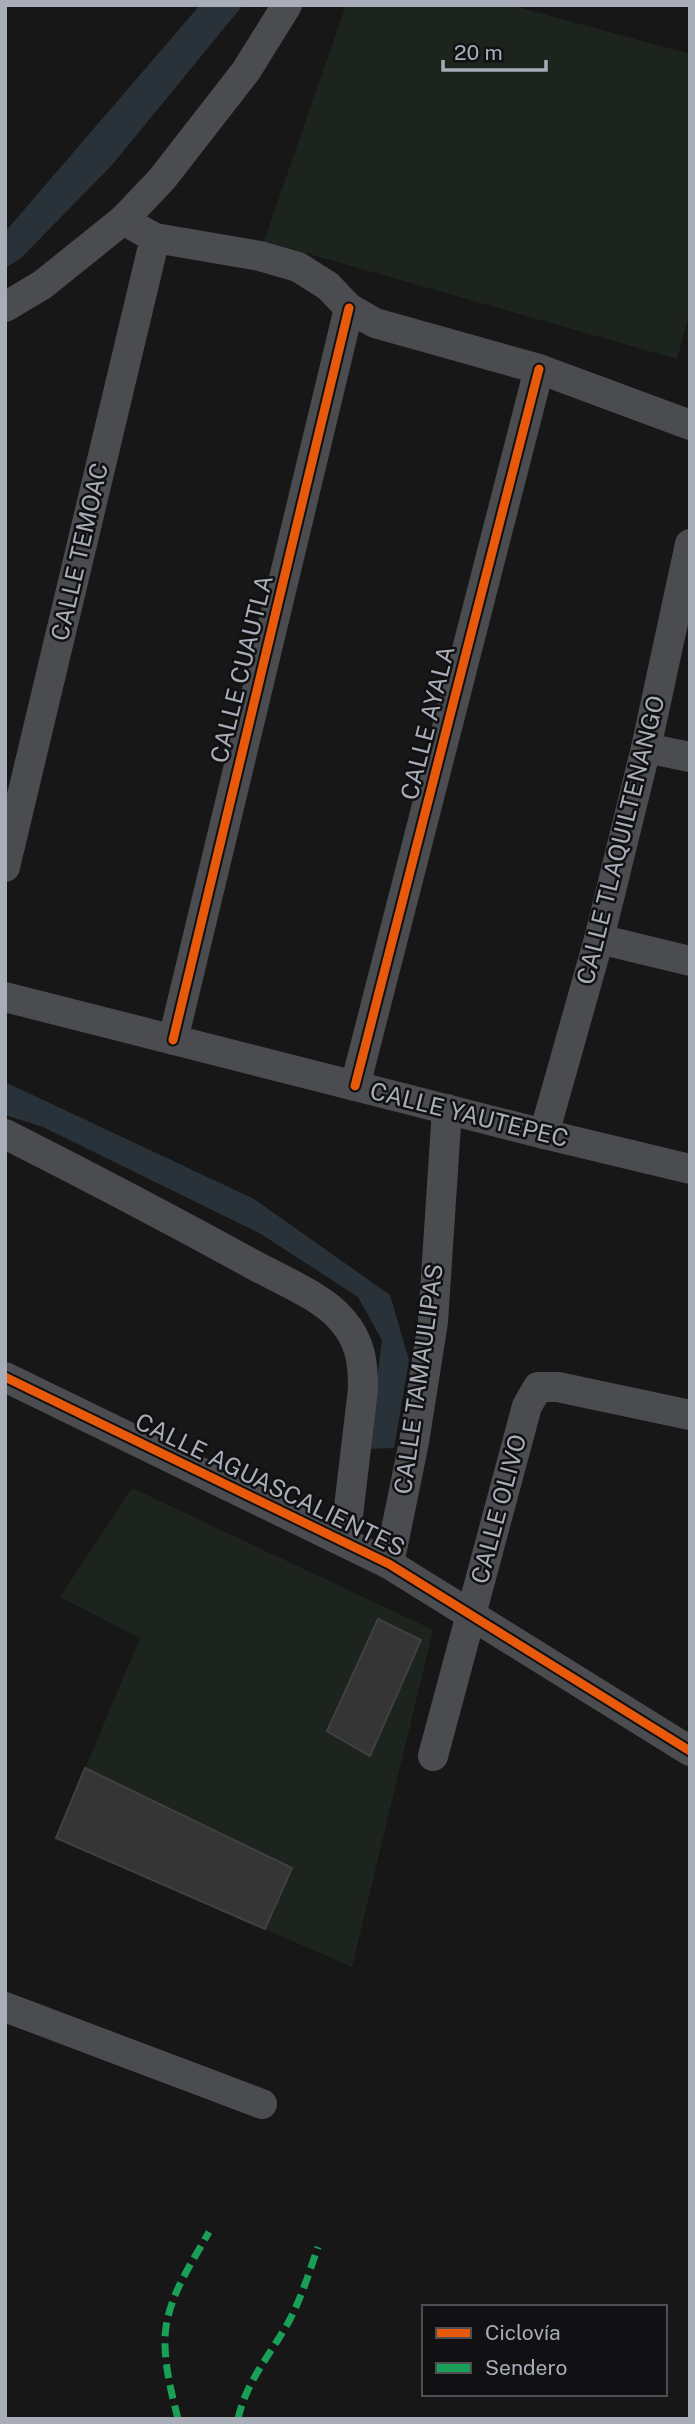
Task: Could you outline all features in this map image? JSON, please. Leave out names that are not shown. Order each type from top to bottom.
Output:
[{"type":"street","points":[[5,307],[42,285],[123,220],[162,179],[246,71],[287,5]]},
{"type":"street","points":[[123,220],[155,238],[260,256],[298,267],[328,286],[349,308],[375,323],[539,369],[690,425]]},
{"type":"street","name":"CALLE TEMOAC","points":[[5,867],[155,238]]},
{"type":"street","name":"CALLE CUAUTLA","points":[[173,1040],[349,308]]},
{"type":"street","name":"CALLE AYALA","points":[[355,1086],[539,369]]},
{"type":"street","name":"CALLE TLAQUILTENANGO","points":[[544,1134],[599,939],[646,748],[690,544]]},
{"type":"street","points":[[646,748],[690,757]]},
{"type":"street","points":[[599,939],[690,961]]},
{"type":"street","name":"CALLE YAUTEPEC","points":[[5,997],[690,1169]]},
{"type":"street","name":"CALLE TAMAULIPAS","points":[[389,1564],[414,1441],[433,1322],[447,1110]]},
{"type":"street","points":[[5,1134],[167,1217],[317,1300],[340,1317],[361,1351],[363,1366],[363,1390],[345,1541]]},
{"type":"street","name":"CALLE AGUASCALIENTES","points":[[5,1377],[389,1564],[690,1751]]},
{"type":"street","name":"CALLE OLIVO","points":[[433,1756],[527,1406],[538,1387],[558,1387],[690,1415]]},
{"type":"street","points":[[5,2007],[262,2104]]},
{"type":"shaded area","points":[[200,5],[243,5],[112,165],[20,259],[5,268],[5,232]]},
{"type":"shaded area","points":[[346,5],[510,5],[690,54],[690,311],[677,359],[264,241]]},
{"type":"shaded area","points":[[5,1082],[254,1199],[390,1295],[409,1360],[394,1448],[368,1449],[382,1340],[358,1297],[261,1234],[43,1127],[5,1115]]},
{"type":"shaded area","points":[[132,1488],[433,1630],[352,1967],[56,1838],[140,1638],[60,1597]]},
{"type":"building","points":[[378,1619],[421,1640],[370,1756],[327,1731]]},
{"type":"building","points":[[85,1768],[292,1868],[265,1929],[56,1838]]},
{"type":"marked path","points":[[178,2419],[166,2362],[166,2328],[173,2299],[209,2232]]},
{"type":"marked path","points":[[238,2419],[253,2381],[293,2314],[318,2247]]},
{"type":"cycle path","points":[[173,1040],[349,308]]},
{"type":"cycle path","points":[[355,1086],[539,369]]},
{"type":"cycle path","points":[[5,1377],[389,1564],[690,1751]]}]
